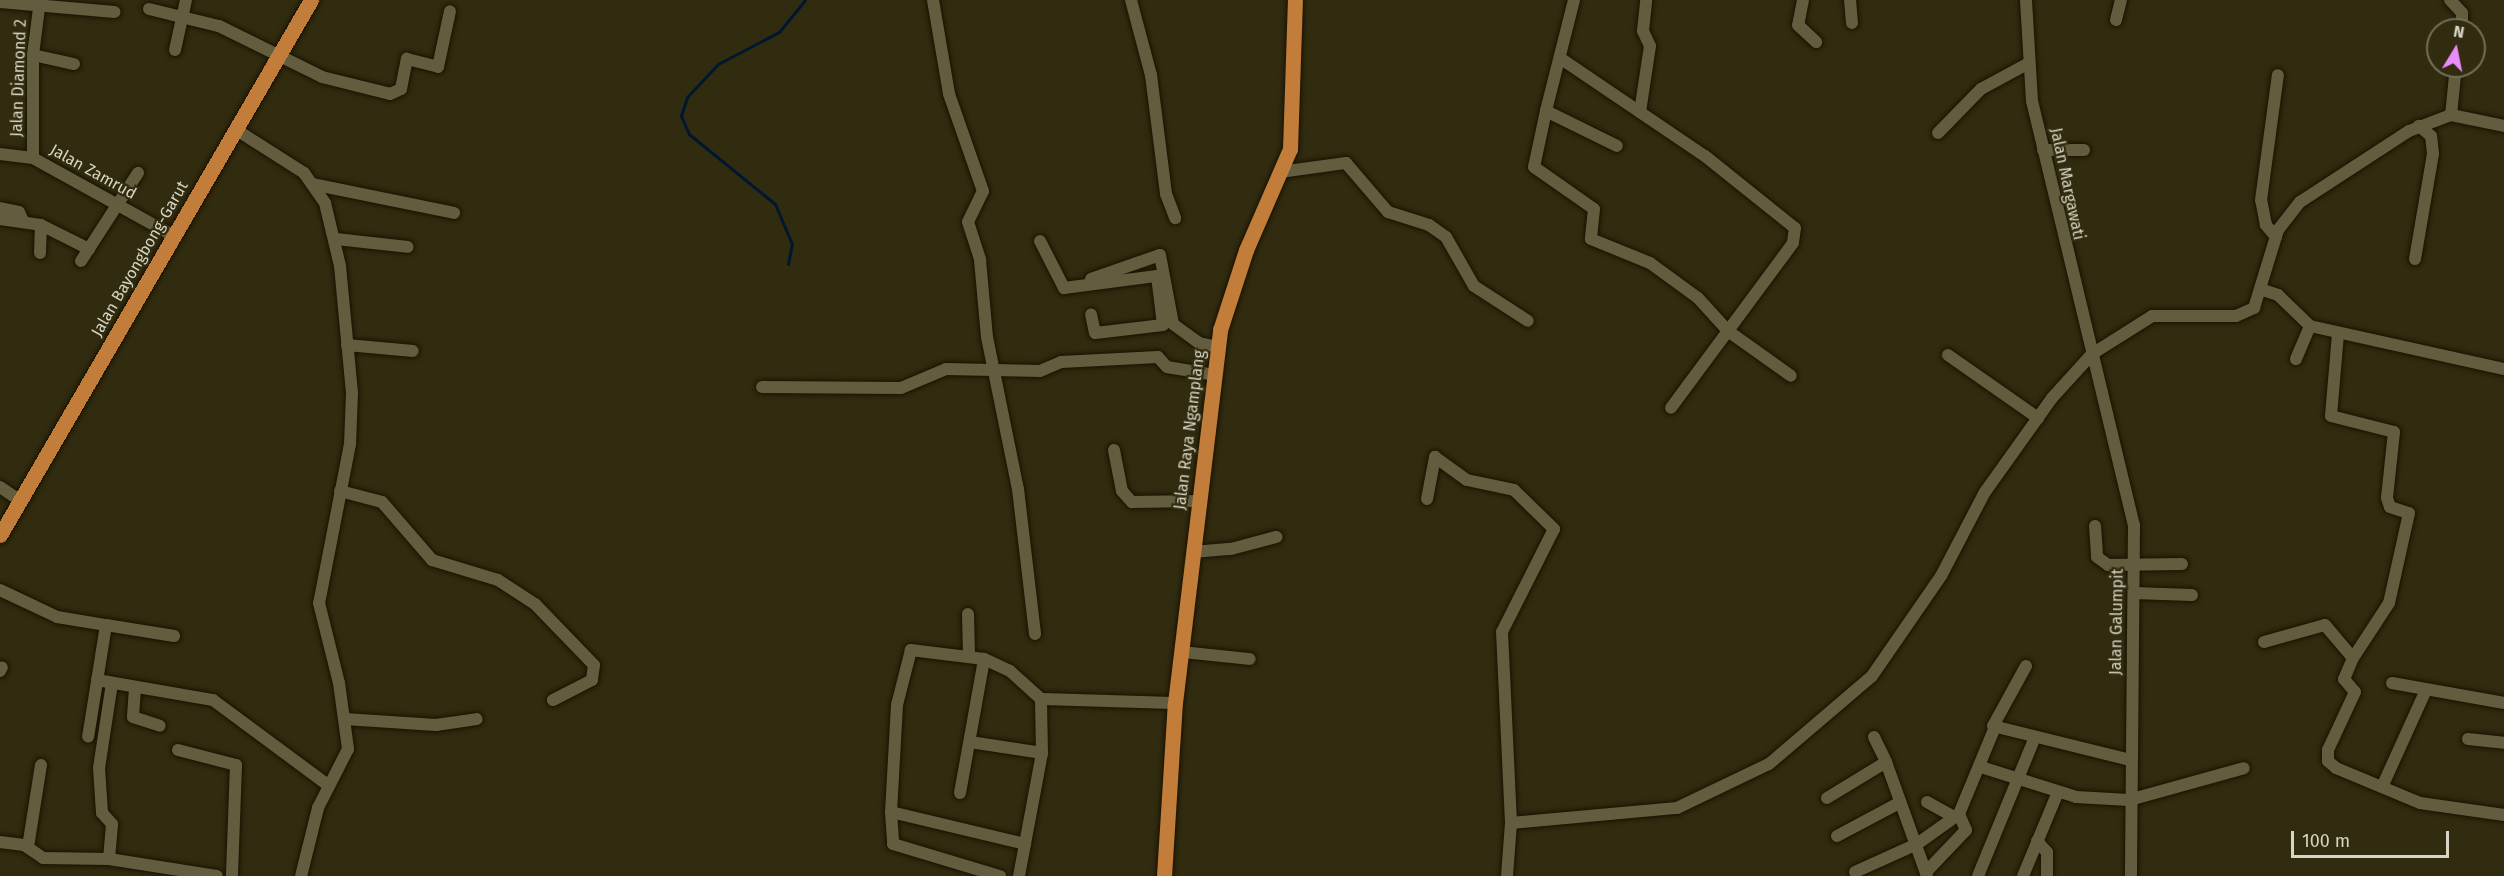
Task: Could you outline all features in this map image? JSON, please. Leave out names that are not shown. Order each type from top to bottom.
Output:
[{"type":"main road","name":"Jalan Bayongbong-Garut","points":[[0,535],[170,233],[311,0]]},
{"type":"main road","name":"Jalan Raya Ngamplang","points":[[1164,876],[1175,704],[1220,330],[1224,310],[1280,172],[1292,135],[1295,0]]},
{"type":"street","points":[[175,50],[186,0]]},
{"type":"street","points":[[933,0],[944,49],[952,105],[983,191],[968,222],[980,260],[987,337],[998,373],[1035,634]]},
{"type":"street","points":[[1131,0],[1151,75],[1166,194],[1175,218]]},
{"type":"street","points":[[1574,0],[1533,166],[1594,209],[1591,239],[1650,262],[1698,298],[1728,332],[1791,376]]},
{"type":"street","points":[[1640,112],[1650,46],[1643,31],[1646,0]]},
{"type":"street","points":[[1803,0],[1798,25],[1816,42]]},
{"type":"street","points":[[1850,0],[1852,22]]},
{"type":"street","name":"Jalan Margawati","points":[[2026,0],[2027,64],[2043,150],[2096,373]]},
{"type":"street","points":[[2116,20],[2121,0]]},
{"type":"street","points":[[2450,0],[2462,13],[2462,18]]},
{"type":"street","points":[[0,2],[39,3],[116,12]]},
{"type":"street","name":"Jalan Diamond 2","points":[[33,158],[33,55],[39,3]]},
{"type":"street","points":[[149,9],[219,26],[322,77],[395,93],[407,59],[438,66],[450,11]]},
{"type":"street","points":[[33,55],[74,64]]},
{"type":"street","points":[[1560,58],[1640,112],[1796,228],[1793,243],[1671,408]]},
{"type":"street","points":[[1938,134],[1973,95],[2027,64]]},
{"type":"street","points":[[2276,237],[2266,225],[2261,200],[2278,75]]},
{"type":"street","points":[[2451,115],[2455,78]]},
{"type":"street","points":[[1546,111],[1617,146]]},
{"type":"street","points":[[1511,824],[1677,808],[1769,764],[1872,676],[1941,576],[1985,492],[2038,418],[2092,357],[2152,316],[2236,316],[2254,308],[2271,293],[2276,237],[2311,192],[2423,129],[2451,115],[2504,126]]},
{"type":"street","points":[[235,129],[280,155],[312,184],[325,203],[336,239],[347,345],[352,426],[319,618],[345,718],[346,762],[328,786],[301,876]]},
{"type":"street","points":[[2415,259],[2433,154],[2423,129]]},
{"type":"street","points":[[2043,150],[2084,150]]},
{"type":"street","name":"Jalan Zamrud","points":[[0,153],[33,158],[170,233]]},
{"type":"street","points":[[1280,172],[1346,163],[1388,212],[1429,225],[1446,237],[1474,286],[1528,321]]},
{"type":"street","points":[[81,261],[138,173]]},
{"type":"street","points":[[312,184],[453,213]]},
{"type":"street","points":[[0,208],[19,212],[23,221]]},
{"type":"street","points":[[0,219],[41,225],[89,249]]},
{"type":"street","points":[[40,253],[41,225]]},
{"type":"street","points":[[336,239],[408,247]]},
{"type":"street","points":[[1040,241],[1064,288]]},
{"type":"street","points":[[1064,288],[1160,255],[1168,324]]},
{"type":"street","points":[[1064,288],[1161,275]]},
{"type":"street","points":[[2271,293],[2310,326],[2504,369]]},
{"type":"street","points":[[1091,314],[1095,333],[1168,324],[1198,343],[1218,347]]},
{"type":"street","points":[[2296,359],[2310,326]]},
{"type":"street","points":[[2338,334],[2331,416],[2394,432],[2387,503],[2409,513],[2389,603],[2353,658],[2344,679],[2355,692],[2327,759],[2382,787],[2431,806],[2504,815]]},
{"type":"street","points":[[347,345],[413,351]]},
{"type":"street","points":[[1948,355],[2038,418]]},
{"type":"street","points":[[762,387],[901,387],[946,369],[998,373],[1040,371],[1061,362],[1158,357],[1167,367],[1215,375]]},
{"type":"street","name":"Jalan Galumpit","points":[[2096,373],[2127,485],[2135,564],[2129,800],[2131,876]]},
{"type":"street","points":[[1114,450],[1122,491],[1132,502],[1199,501]]},
{"type":"street","points":[[1427,499],[1433,464],[1467,480],[1514,490],[1554,529],[1502,632],[1511,824],[1507,876]]},
{"type":"street","points":[[0,487],[21,501]]},
{"type":"street","points":[[340,492],[382,502],[432,560],[498,580],[535,604],[594,665],[592,680],[553,700]]},
{"type":"street","points":[[2095,526],[2097,557],[2108,565],[2182,564]]},
{"type":"street","points":[[1193,552],[1231,549],[1276,537]]},
{"type":"street","points":[[0,590],[57,617],[174,636]]},
{"type":"street","points":[[2133,593],[2192,595]]},
{"type":"street","points":[[88,738],[106,625]]},
{"type":"street","points":[[2264,642],[2325,625],[2353,658]]},
{"type":"street","points":[[1000,876],[893,844],[888,837],[906,656],[920,649],[984,659],[1010,671],[1041,699],[1175,704]]},
{"type":"street","points":[[1182,652],[1250,659]]},
{"type":"street","points":[[960,794],[984,659]]},
{"type":"street","points":[[1855,872],[1917,844],[1957,815],[1981,767],[1995,727],[1992,719],[2026,666]]},
{"type":"street","points":[[97,680],[135,688],[184,692],[219,703],[328,786]]},
{"type":"street","points":[[109,859],[112,824],[102,813],[99,768],[112,683]]},
{"type":"street","points":[[2392,683],[2503,703]]},
{"type":"street","points":[[135,688],[134,719],[160,726]]},
{"type":"street","points":[[2382,787],[2426,690]]},
{"type":"street","points":[[1019,876],[1042,753],[1041,699]]},
{"type":"street","points":[[345,718],[425,725],[477,719]]},
{"type":"street","points":[[1995,727],[2130,760]]},
{"type":"street","points":[[1874,737],[1886,762],[1927,874]]},
{"type":"street","points":[[1978,876],[2035,737]]},
{"type":"street","points":[[2468,739],[2504,743]]},
{"type":"street","points":[[970,741],[1042,753]]},
{"type":"street","points":[[178,750],[236,765],[232,876]]},
{"type":"street","points":[[1827,798],[1886,762]]},
{"type":"street","points":[[28,847],[41,765]]},
{"type":"street","points":[[1981,767],[2058,792],[2129,800],[2244,768]]},
{"type":"street","points":[[2023,876],[2058,792]]},
{"type":"street","points":[[1837,836],[1899,802]]},
{"type":"street","points":[[1927,802],[1957,815],[1966,830],[1927,874]]},
{"type":"street","points":[[891,812],[1025,844]]},
{"type":"street","points":[[0,842],[28,847],[43,858],[109,859],[150,871],[217,876]]},
{"type":"street","points":[[2037,842],[2048,852],[2048,876]]},
{"type":"waterway","points":[[788,264],[792,244],[775,204],[689,134],[681,116],[687,97],[718,64],[779,32],[805,0]]}]
